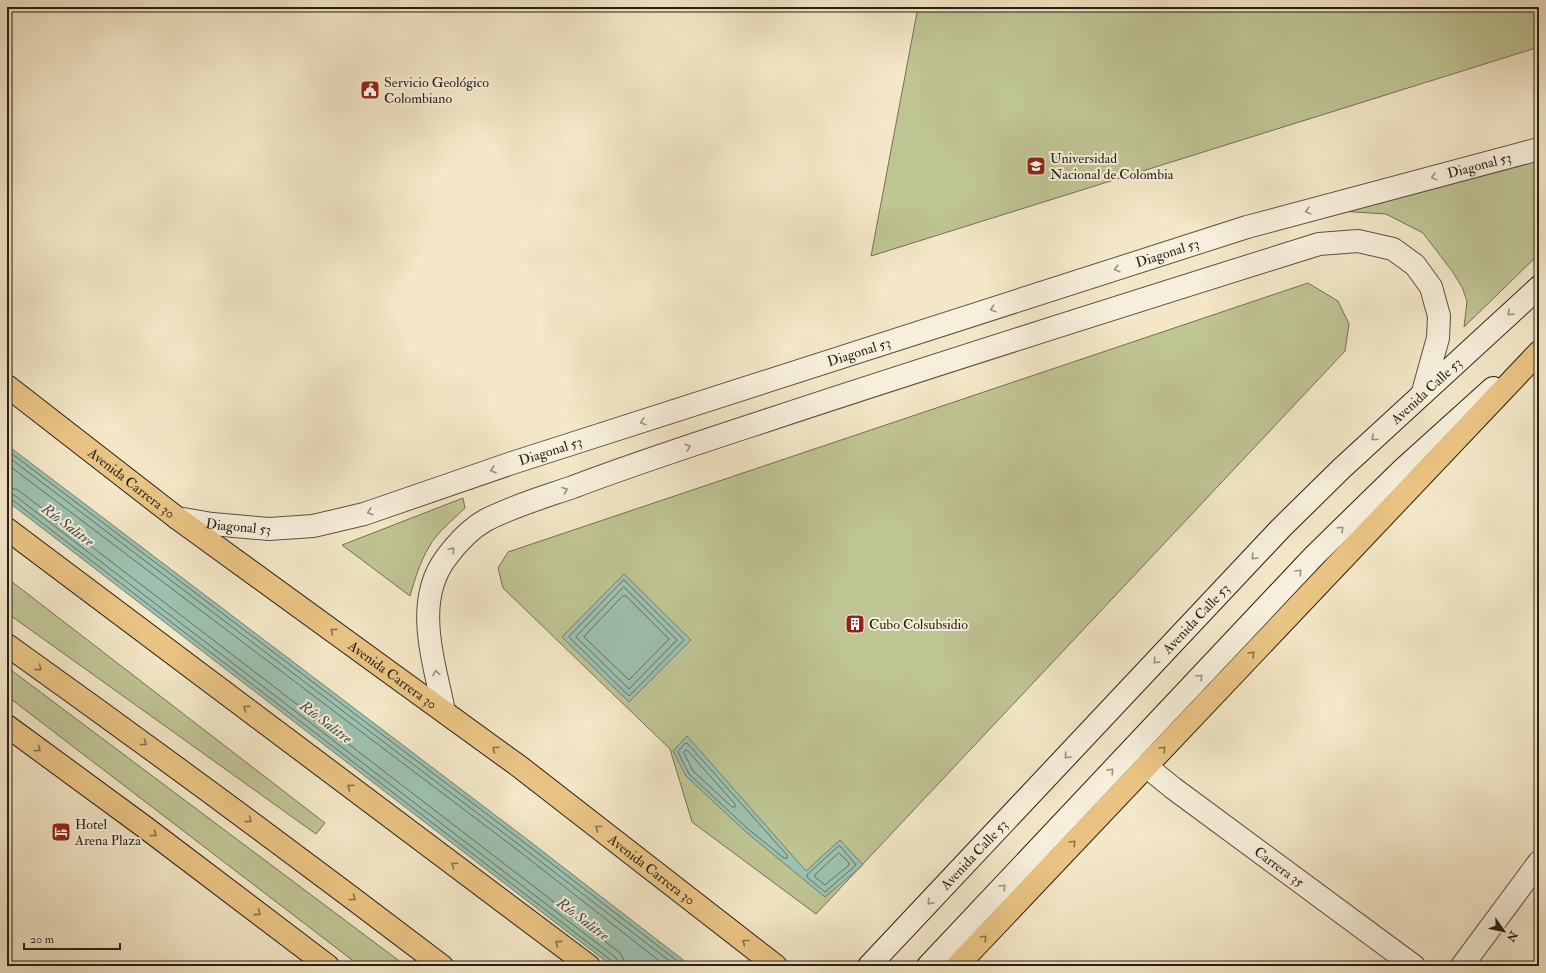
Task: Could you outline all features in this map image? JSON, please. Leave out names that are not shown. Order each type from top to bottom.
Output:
[{"type":"highway","points":[[957,966],[1539,352]]},
{"type":"highway","name":"Avenida Carrera 30","points":[[7,386],[177,518],[444,711],[520,768],[776,966]]},
{"type":"highway","points":[[7,529],[589,966]]},
{"type":"highway","points":[[7,645],[216,796],[442,966]]},
{"type":"highway","points":[[7,726],[146,828],[328,966]]},
{"type":"street","name":"Diagonal 53","points":[[177,518],[212,524],[269,529],[313,526],[364,514],[512,463],[1247,227],[1539,149]]},
{"type":"street","points":[[444,711],[427,620],[430,588],[438,569],[447,556],[463,538],[484,521],[505,511],[602,476],[923,369],[1320,244],[1358,241],[1393,249],[1415,265],[1431,288],[1439,316],[1438,338],[1423,392]]},
{"type":"street","name":"Avenida Calle 53","points":[[869,966],[1281,528],[1423,392],[1539,287]]},
{"type":"street","points":[[928,966],[1314,556],[1402,471],[1539,346]]},
{"type":"street","name":"Carrera 35","points":[[1146,766],[1172,788],[1414,966]]},
{"type":"street","points":[[1462,966],[1539,862]]},
{"type":"shaded area","name":"Universidad Nacional de Colombia","points":[[918,7],[1539,7],[1539,47],[871,256]]},
{"type":"shaded area","points":[[1539,160],[1539,254],[1464,327],[1467,301],[1462,287],[1452,271],[1423,233],[1386,214],[1338,211]]},
{"type":"shaded area","points":[[1308,283],[1338,301],[1349,324],[1345,351],[816,914],[692,822],[670,749],[503,588],[498,568],[508,552]]},
{"type":"shaded area","points":[[463,498],[465,508],[436,536],[432,542],[418,571],[410,596],[342,545]]},
{"type":"shaded area","points":[[7,578],[325,823],[316,834],[7,613]]},
{"type":"shaded area","points":[[7,667],[406,966],[360,966],[7,696]]},
{"type":"water","name":"Río Salitre","points":[[7,445],[524,837],[691,966],[612,966],[7,501]]},
{"type":"water","points":[[624,574],[691,640],[629,702],[562,637]]},
{"type":"water","points":[[687,736],[806,871],[840,840],[863,865],[825,897],[746,832],[686,776],[673,751]]},
{"type":"place","name":"Servicio Geológico Colombiano","points":[[370,90]]},
{"type":"place","name":"Universidad Nacional de Colombia","points":[[1036,166]]},
{"type":"place","name":"Cubo Colsubsidio","points":[[855,624]]},
{"type":"place","name":"Hotel Arena Plaza","points":[[61,832]]}]
